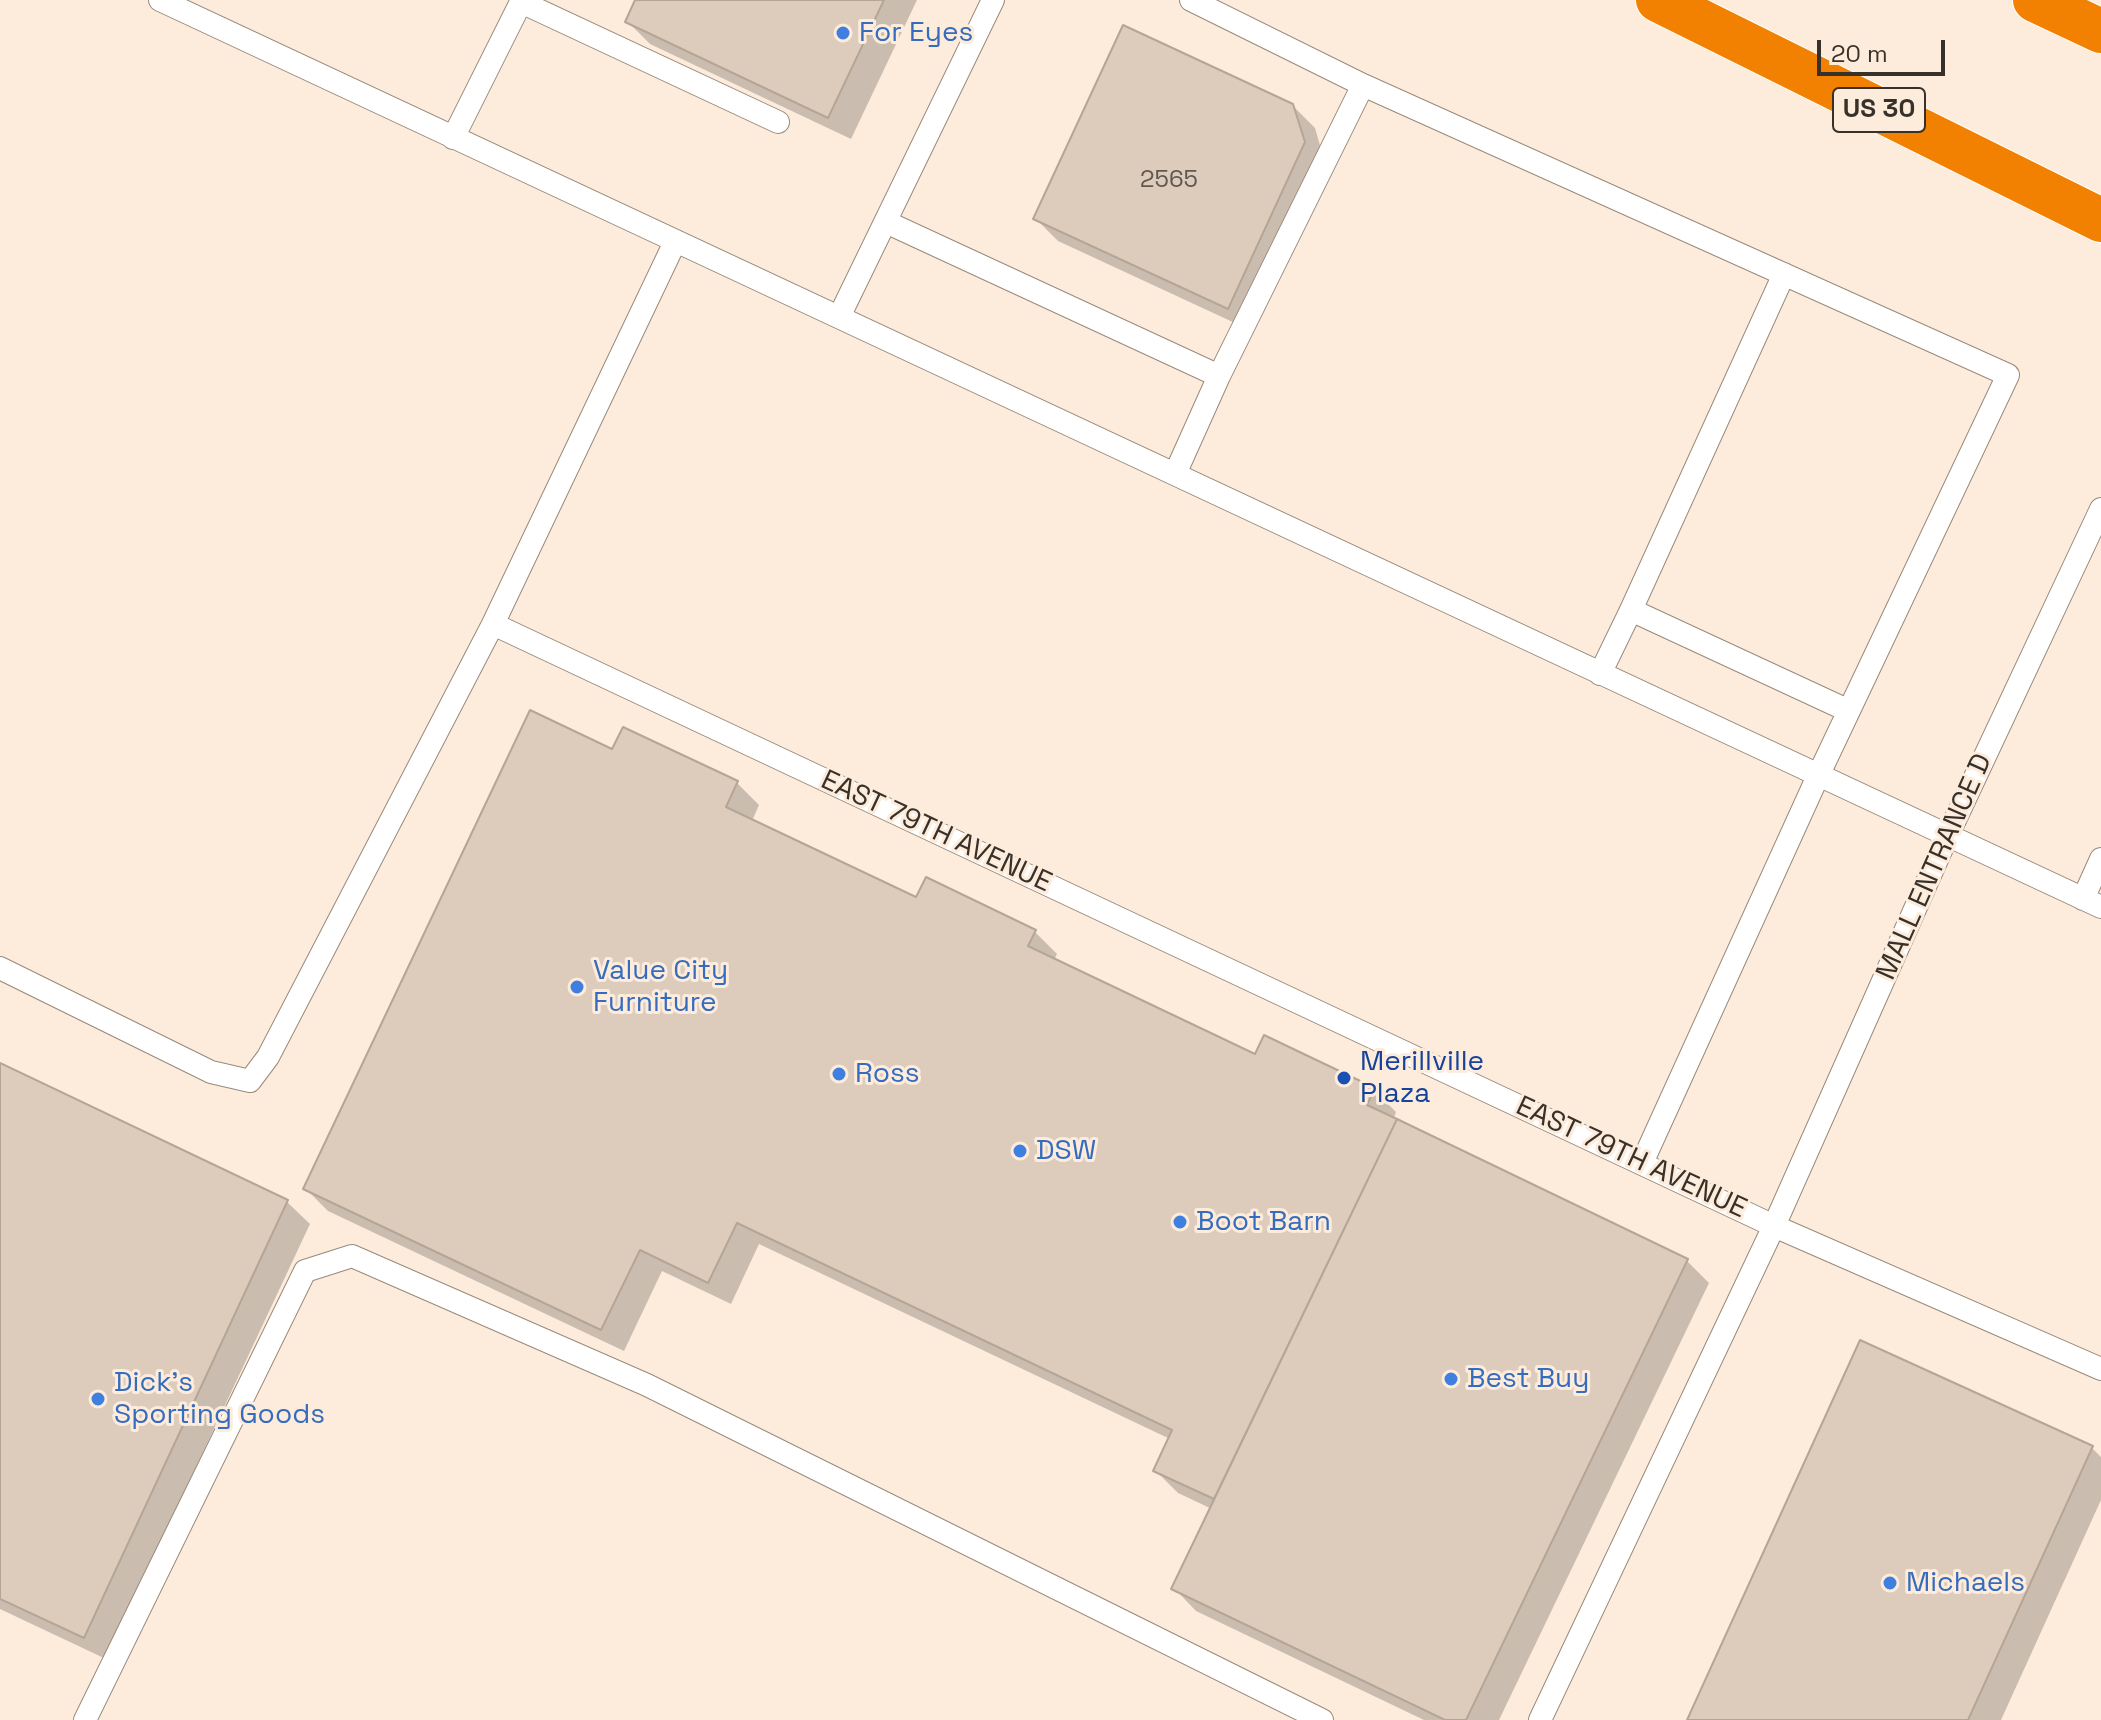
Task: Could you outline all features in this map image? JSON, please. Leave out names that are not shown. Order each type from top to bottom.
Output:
[{"type":"highway","name":"US 30","points":[[1658,0],[2101,220]]},
{"type":"highway","points":[[2035,0],[2101,31]]},
{"type":"lane","points":[[160,0],[2092,903],[2101,859]]},
{"type":"lane","points":[[839,317],[993,0]]},
{"type":"lane","points":[[1191,0],[1363,85],[2008,375],[1818,776],[1642,1163]]},
{"type":"lane","points":[[453,138],[521,1],[778,122]]},
{"type":"lane","points":[[1175,474],[1219,376],[1363,85]]},
{"type":"lane","points":[[886,222],[1219,376]]},
{"type":"lane","points":[[0,968],[211,1072],[250,1081],[268,1057],[493,624],[675,242]]},
{"type":"lane","points":[[1600,674],[1784,274]]},
{"type":"lane","name":"MALL ENTRANCE D","points":[[1540,1720],[1774,1226],[1947,837],[2101,509]]},
{"type":"lane","points":[[1631,610],[1849,711]]},
{"type":"lane","name":"EAST 79TH AVENUE","points":[[493,624],[1774,1226],[2101,1369]]},
{"type":"lane","points":[[85,1720],[305,1271],[352,1256],[647,1385],[1322,1720]]},
{"type":"building","points":[[635,0],[884,0],[828,118],[625,22]]},
{"type":"building","points":[[1123,25],[1293,104],[1305,142],[1228,309],[1033,219]]},
{"type":"building","points":[[530,710],[612,749],[623,727],[738,781],[726,807],[916,897],[926,877],[1036,930],[1028,946],[1255,1054],[1264,1035],[1375,1088],[1367,1105],[1397,1119],[1214,1499],[1153,1471],[1172,1430],[737,1223],[708,1283],[640,1250],[601,1330],[303,1189]]},
{"type":"building","name":"Dick's Sporting Goods","points":[[0,1063],[288,1200],[84,1638],[0,1599]]},
{"type":"building","name":"Best Buy","points":[[1397,1119],[1688,1259],[1466,1720],[1445,1720],[1171,1589]]},
{"type":"building","name":"Michaels","points":[[1860,1340],[2093,1446],[1968,1720],[1687,1720]]},
{"type":"place","name":"For Eyes","points":[[843,33]]},
{"type":"place","name":"Value City Furniture","points":[[577,987]]},
{"type":"place","name":"Ross","points":[[839,1074]]},
{"type":"place","name":"Merillville Plaza","points":[[1344,1078]]},
{"type":"place","name":"DSW","points":[[1020,1151]]},
{"type":"place","name":"Boot Barn","points":[[1180,1222]]},
{"type":"place","name":"Best Buy","points":[[1451,1379]]},
{"type":"place","name":"Dick's Sporting Goods","points":[[98,1399]]},
{"type":"place","name":"Michaels","points":[[1890,1583]]}]
